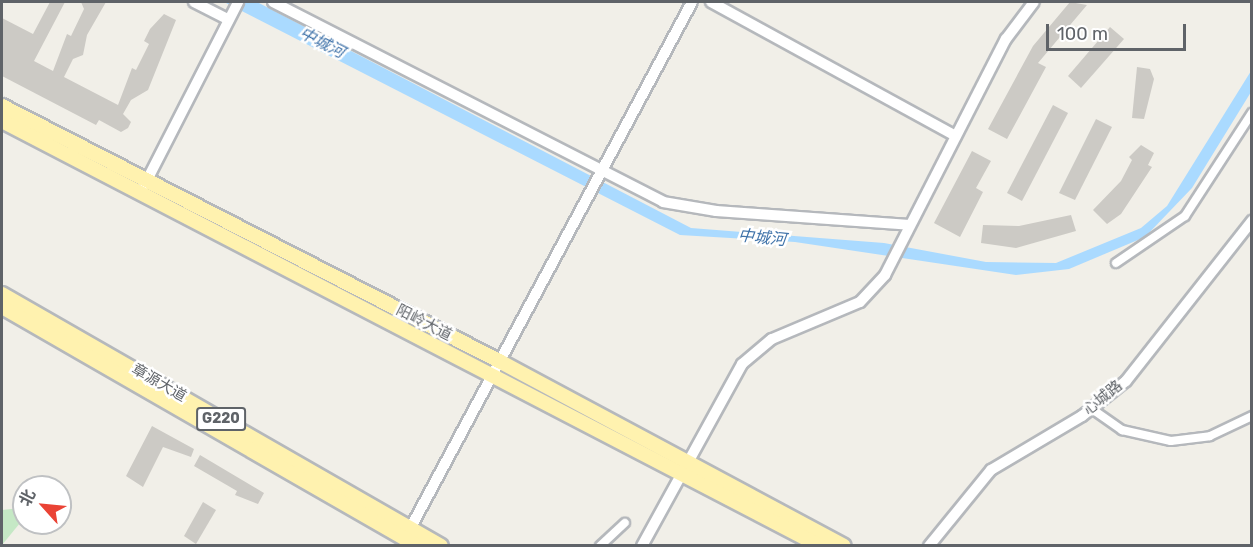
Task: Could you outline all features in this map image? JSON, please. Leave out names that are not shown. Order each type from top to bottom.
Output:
[{"type":"main road","name":"阳岭大道","points":[[2,106],[144,187]]},
{"type":"main road","name":"阳岭大道","points":[[2,121],[144,187],[496,367],[820,546]]},
{"type":"main road","name":"章源大道","points":[[2,294],[441,546]]},
{"type":"main road","name":"章源大道","points":[[2,307],[418,546]]},
{"type":"main road","name":"阳岭大道","points":[[682,469],[844,546]]},
{"type":"street","points":[[194,2],[230,17]]},
{"type":"street","points":[[144,187],[238,2]]},
{"type":"street","points":[[273,2],[654,199],[692,209],[909,225]]},
{"type":"street","points":[[411,527],[496,367],[592,195],[692,2]]},
{"type":"street","points":[[711,2],[957,136]]},
{"type":"street","points":[[642,546],[729,382],[749,357],[772,339],[860,302],[894,259],[909,225],[1006,39],[1034,2]]},
{"type":"street","points":[[1116,263],[1185,216],[1251,113]]},
{"type":"street","name":"心城路","points":[[929,546],[991,470],[1092,409],[1160,342],[1251,221]]},
{"type":"street","points":[[1092,409],[1122,430],[1171,441],[1210,436],[1251,416]]},
{"type":"street","points":[[600,546],[625,523]]},
{"type":"green space","points":[[12,509],[12,533],[2,545],[2,510]]},
{"type":"water","name":"中城河","points":[[224,2],[257,2],[691,228],[884,243],[986,262],[1056,263],[1141,228],[1167,206],[1251,71],[1251,92],[1192,188],[1145,237],[1069,269],[1016,275],[795,242],[680,235]]},
{"type":"building","points":[[50,2],[65,2],[34,61],[53,71],[67,34],[71,36],[84,9],[81,2],[106,2],[87,35],[83,55],[73,59],[64,77],[118,105],[132,68],[136,70],[149,44],[144,41],[150,29],[164,14],[176,20],[148,90],[131,100],[123,114],[131,122],[128,128],[121,132],[99,120],[96,125],[2,76],[2,18],[33,34]]},
{"type":"building","points":[[1070,2],[1087,5],[1038,63],[1046,67],[1007,139],[988,129],[1033,46]]},
{"type":"building","points":[[1110,27],[1124,39],[1081,88],[1068,76]]},
{"type":"building","points":[[1137,67],[1150,69],[1154,79],[1144,119],[1132,118]]},
{"type":"building","points":[[1053,105],[1068,113],[1022,201],[1007,193]]},
{"type":"building","points":[[1096,119],[1112,127],[1075,200],[1059,193]]},
{"type":"building","points":[[1141,145],[1154,153],[1148,165],[1152,167],[1121,214],[1107,224],[1093,210],[1121,181],[1132,160],[1129,157]]},
{"type":"building","points":[[972,151],[991,161],[976,188],[983,192],[960,237],[934,223]]},
{"type":"building","points":[[1071,215],[1076,231],[1016,248],[981,243],[983,225],[1019,226]]},
{"type":"building","points":[[152,426],[194,449],[191,457],[163,447],[143,487],[126,476]]},
{"type":"building","points":[[200,455],[264,493],[258,504],[235,495],[237,491],[194,466]]},
{"type":"building","points":[[203,502],[216,510],[196,544],[184,536]]}]
